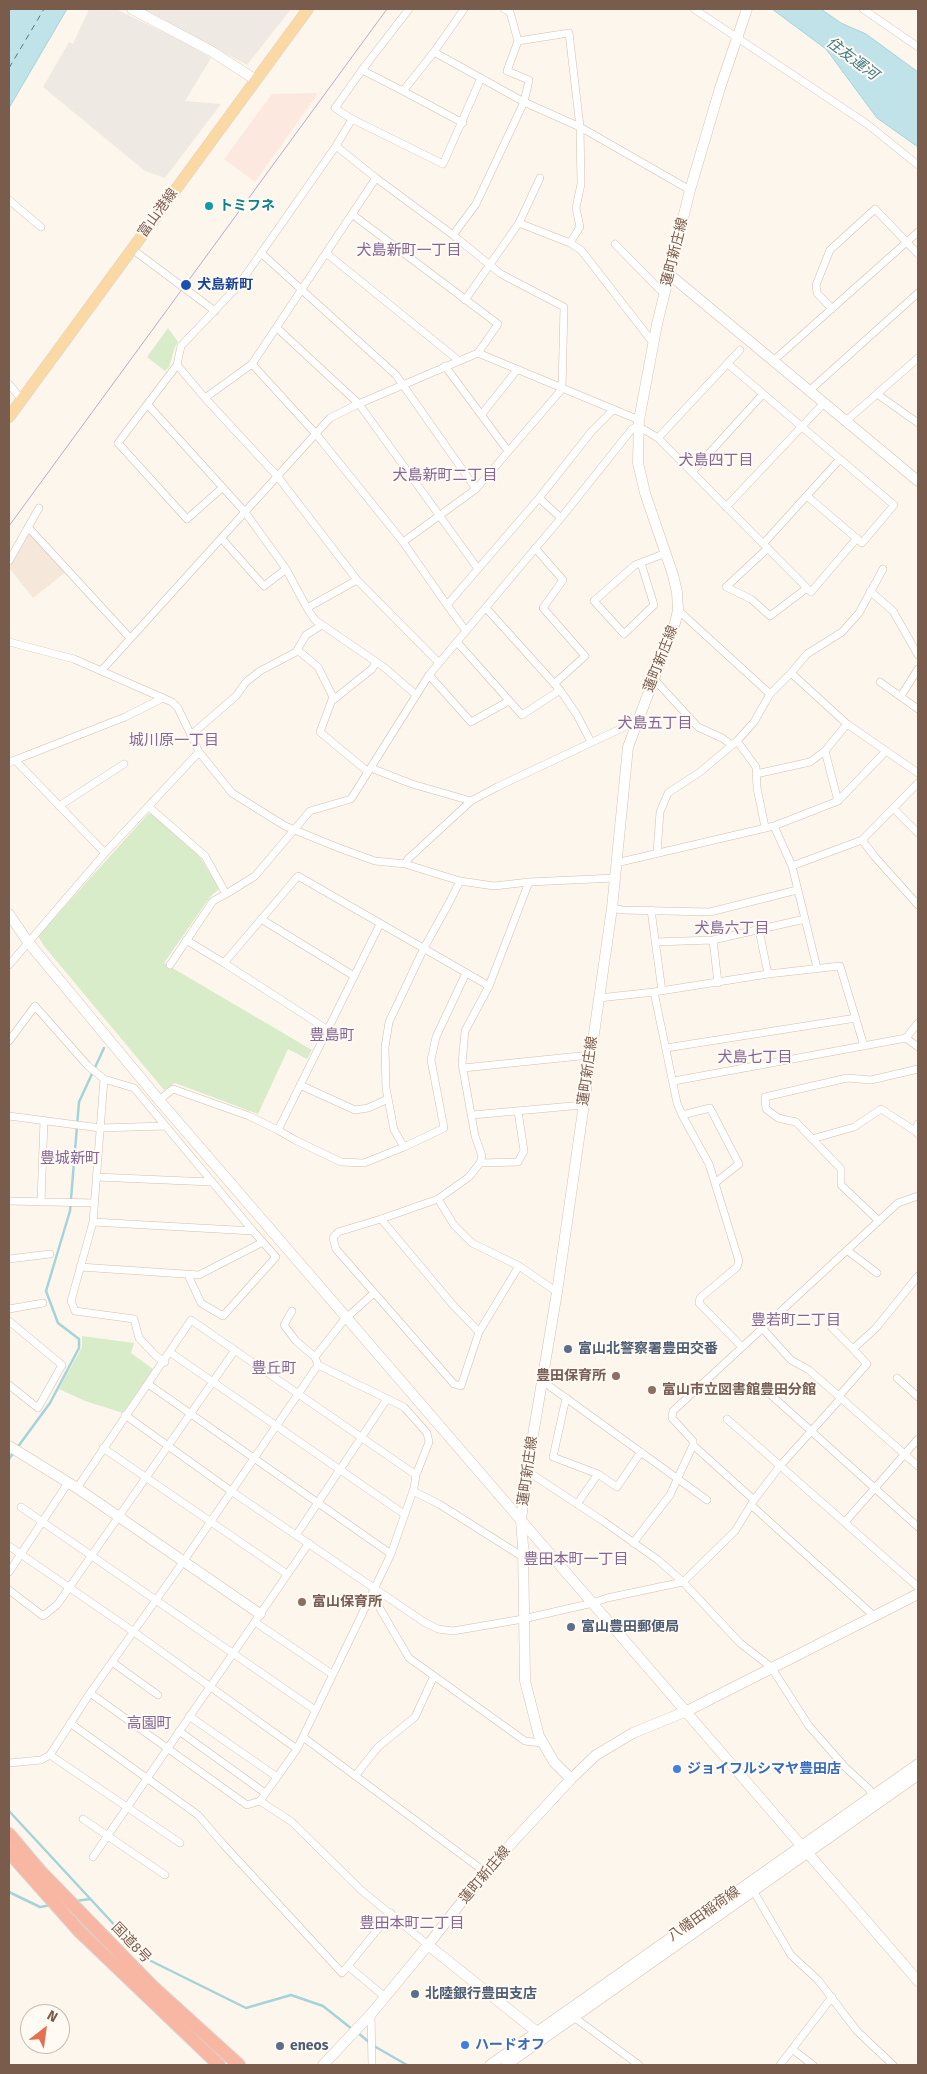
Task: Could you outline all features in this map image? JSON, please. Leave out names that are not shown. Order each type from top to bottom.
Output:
[{"type":"highway","name":"国道8号","points":[[9,1834],[41,1872],[152,1986],[238,2065]]},
{"type":"highway","name":"国道8号","points":[[9,1852],[80,1932],[219,2065]]},
{"type":"main road","points":[[132,9],[211,51],[256,80]]},
{"type":"main road","name":"富山港線","points":[[9,417],[308,9]]},
{"type":"main road","name":"蓮町新庄線","points":[[323,2065],[371,2014],[485,1872],[571,1779],[554,1762],[542,1743],[525,1681],[521,1520],[526,1471],[557,1292],[612,908],[628,746],[675,623],[678,610],[677,592],[666,553],[645,493],[638,463],[638,423],[665,294],[690,190],[736,36],[747,9]]},
{"type":"main road","points":[[670,274],[918,481]]},
{"type":"main road","points":[[9,914],[28,942],[159,1100],[918,1981]]},
{"type":"main road","points":[[9,1446],[72,1486],[183,1562],[258,1618]]},
{"type":"main road","points":[[571,1779],[596,1755],[633,1733],[687,1711],[918,1594]]},
{"type":"main road","name":"八幡田稲荷線","points":[[490,2065],[539,2036],[571,2014],[917,1770]]},
{"type":"main road","points":[[428,1945],[539,2036]]},
{"type":"main road","name":"八幡田稲荷線","points":[[506,2065],[539,2036]]},
{"type":"street","points":[[409,9],[335,108],[352,119],[443,164],[481,78]]},
{"type":"street","points":[[403,91],[434,52],[464,9]]},
{"type":"street","points":[[453,235],[476,204],[524,102],[529,80],[507,71],[518,41],[510,12],[504,9]]},
{"type":"street","points":[[694,9],[867,124],[918,164]]},
{"type":"street","points":[[863,9],[918,47]]},
{"type":"street","points":[[518,41],[569,33],[580,128],[582,184],[576,208],[580,227],[570,243]]},
{"type":"street","points":[[434,52],[524,102],[580,128],[690,190]]},
{"type":"street","points":[[362,70],[462,122]]},
{"type":"street","points":[[222,488],[187,519],[118,443],[177,365],[181,346],[238,286],[336,146],[352,119]]},
{"type":"street","points":[[336,146],[501,274],[564,307],[562,388],[476,489],[403,542]]},
{"type":"street","points":[[205,398],[252,364],[376,178]]},
{"type":"street","points":[[465,300],[519,223],[540,178]]},
{"type":"street","points":[[9,200],[41,228]]},
{"type":"street","points":[[832,309],[817,292],[816,285],[830,250],[875,209],[918,254]]},
{"type":"street","points":[[101,671],[330,418],[458,360],[478,353],[498,324],[353,215]]},
{"type":"street","points":[[519,223],[570,243],[581,250],[654,344]]},
{"type":"street","points":[[773,361],[918,232]]},
{"type":"street","points":[[615,244],[665,294]]},
{"type":"street","points":[[132,249],[215,311]]},
{"type":"street","points":[[262,253],[396,375],[476,489]]},
{"type":"street","points":[[326,253],[458,360]]},
{"type":"street","points":[[809,391],[918,293]]},
{"type":"street","points":[[277,328],[359,404],[478,569]]},
{"type":"street","points":[[658,438],[740,350]]},
{"type":"street","points":[[478,353],[562,388],[638,423],[658,438],[811,592],[857,538]]},
{"type":"street","points":[[846,421],[917,362]]},
{"type":"street","points":[[252,364],[316,434],[403,542],[466,631]]},
{"type":"street","points":[[728,364],[894,505],[862,543],[807,496]]},
{"type":"street","points":[[177,365],[278,477],[357,580],[439,663]]},
{"type":"street","points":[[445,366],[508,452]]},
{"type":"street","points":[[481,415],[517,370]]},
{"type":"street","points":[[9,384],[22,400]]},
{"type":"street","points":[[692,472],[762,394]]},
{"type":"street","points":[[877,394],[918,423]]},
{"type":"street","points":[[726,507],[824,403]]},
{"type":"street","points":[[148,405],[245,512],[286,568],[315,620],[376,662],[415,694]]},
{"type":"street","points":[[447,605],[539,498],[592,431],[612,410]]},
{"type":"street","points":[[170,965],[213,902],[255,876],[310,811],[350,799],[415,694],[429,675],[638,423]]},
{"type":"street","points":[[807,588],[770,616],[751,598],[726,587],[766,546],[840,459]]},
{"type":"street","points":[[539,498],[561,518]]},
{"type":"street","points":[[9,562],[39,508]]},
{"type":"street","points":[[28,526],[130,638]]},
{"type":"street","points":[[222,539],[264,586],[286,568]]},
{"type":"street","points":[[535,548],[563,580],[543,608],[585,656],[554,684]]},
{"type":"street","points":[[641,563],[654,605],[624,634],[594,601],[635,565],[666,553]]},
{"type":"street","points":[[656,853],[660,812],[668,793],[700,772],[734,743],[754,722],[770,694],[807,654],[842,632],[859,613],[883,569]]},
{"type":"street","points":[[308,608],[357,580]]},
{"type":"street","points":[[870,591],[893,611],[918,655]]},
{"type":"street","points":[[486,608],[560,690],[577,715],[591,742]]},
{"type":"street","points":[[678,610],[770,694]]},
{"type":"street","points":[[192,734],[236,696],[246,682],[260,671],[296,652],[306,635],[322,625]]},
{"type":"street","points":[[9,642],[74,659],[163,698],[178,708],[192,734],[198,752],[232,793],[294,830],[375,861],[405,864],[460,881],[494,886],[529,882],[614,878]]},
{"type":"street","points":[[457,642],[522,715],[560,690]]},
{"type":"street","points":[[296,652],[300,652],[318,667],[333,700]]},
{"type":"street","points":[[376,662],[372,669],[333,700],[320,732],[369,770],[471,801]]},
{"type":"street","points":[[900,696],[918,669]]},
{"type":"street","points":[[791,673],[848,724],[918,773]]},
{"type":"street","points":[[429,675],[471,722],[509,700]]},
{"type":"street","points":[[654,679],[698,727],[734,743],[756,768],[765,827]]},
{"type":"street","points":[[880,682],[918,709]]},
{"type":"street","points":[[105,854],[12,761],[125,717],[163,698]]},
{"type":"street","points":[[405,864],[408,859],[471,801],[497,786],[638,721]]},
{"type":"street","points":[[756,774],[810,762],[825,751],[848,724]]},
{"type":"street","points":[[825,751],[838,801]]},
{"type":"street","points":[[616,863],[774,826],[838,801],[886,751]]},
{"type":"street","points":[[9,965],[105,854],[198,752]]},
{"type":"street","points":[[59,806],[124,764]]},
{"type":"street","points":[[792,866],[862,840],[918,783]]},
{"type":"street","points":[[149,806],[205,856],[226,894]]},
{"type":"street","points":[[893,808],[918,833]]},
{"type":"street","points":[[774,826],[792,866],[816,968]]},
{"type":"street","points":[[862,840],[918,905]]},
{"type":"street","points":[[224,963],[298,876],[488,986]]},
{"type":"street","points":[[404,1147],[394,1130],[388,1099],[385,1047],[389,1022],[424,948],[460,881]]},
{"type":"street","points":[[519,1266],[479,1332],[461,1386],[454,1384],[336,1249],[333,1238],[338,1232],[438,1199],[469,1177],[480,1163],[482,1156],[463,1068],[465,1031],[488,986],[529,882]]},
{"type":"street","points":[[612,908],[622,910],[710,912],[797,890]]},
{"type":"street","points":[[651,910],[662,991]]},
{"type":"street","points":[[261,919],[354,976]]},
{"type":"street","points":[[655,942],[713,940],[805,919]]},
{"type":"street","points":[[278,1130],[380,924]]},
{"type":"street","points":[[759,930],[768,974]]},
{"type":"street","points":[[186,940],[328,1030]]},
{"type":"street","points":[[713,940],[718,983]]},
{"type":"street","points":[[599,998],[662,991],[768,974],[840,966],[864,1046]]},
{"type":"street","points":[[159,1100],[173,1089],[249,1116],[341,1162],[364,1163],[404,1147],[444,1128],[431,1060],[436,1037],[466,973]]},
{"type":"street","points":[[654,992],[682,1115],[709,1164],[739,1261],[738,1267],[700,1298],[699,1302],[742,1347]]},
{"type":"street","points":[[9,1041],[35,1006],[88,1066],[104,1079],[134,1088],[211,1182],[276,1257],[223,1316],[200,1303],[188,1275]]},
{"type":"street","points":[[666,1048],[856,1018]]},
{"type":"street","points":[[674,1080],[906,1038],[918,1023]]},
{"type":"street","points":[[906,1038],[918,1047]]},
{"type":"street","points":[[463,1068],[590,1055]]},
{"type":"street","points":[[879,1222],[841,1185],[841,1170],[796,1122],[778,1118],[766,1109],[765,1097],[847,1078],[871,1080],[918,1070]]},
{"type":"street","points":[[104,1079],[93,1222],[70,1301],[75,1311],[134,1319],[139,1338],[164,1362]]},
{"type":"street","points":[[300,1085],[355,1110],[368,1108],[388,1099]]},
{"type":"street","points":[[472,1115],[583,1105]]},
{"type":"street","points":[[682,1115],[710,1108],[738,1164],[715,1183]]},
{"type":"street","points":[[812,1139],[854,1127],[881,1109],[917,1130]]},
{"type":"street","points":[[480,1163],[518,1162],[524,1151],[518,1111]]},
{"type":"street","points":[[9,1116],[100,1128],[165,1126]]},
{"type":"street","points":[[41,1202],[44,1120]]},
{"type":"street","points":[[96,1178],[211,1182]]},
{"type":"street","points":[[874,1616],[693,1445],[693,1441],[672,1418],[673,1411],[898,1203],[918,1196]]},
{"type":"street","points":[[438,1199],[454,1225],[472,1243],[519,1266],[557,1292]]},
{"type":"street","points":[[9,1201],[94,1203]]},
{"type":"street","points":[[381,1219],[453,1305],[479,1332]]},
{"type":"street","points":[[93,1222],[253,1231]]},
{"type":"street","points":[[80,1267],[198,1275],[262,1242]]},
{"type":"street","points":[[848,1251],[877,1273]]},
{"type":"street","points":[[9,1259],[50,1254]]},
{"type":"street","points":[[853,1349],[876,1328],[918,1276]]},
{"type":"street","points":[[315,1357],[347,1317],[374,1292]]},
{"type":"street","points":[[9,1309],[43,1303]]},
{"type":"street","points":[[90,1693],[248,1805],[260,1801],[297,1749],[391,1554],[413,1491],[416,1475],[429,1442],[427,1433],[404,1407],[318,1365],[315,1357],[296,1341],[284,1324],[292,1311]]},
{"type":"street","points":[[9,1572],[43,1522],[103,1448],[171,1353],[191,1320],[416,1475]]},
{"type":"street","points":[[9,1321],[62,1365],[38,1408],[9,1385]]},
{"type":"street","points":[[762,1328],[791,1360],[809,1370],[918,1466]]},
{"type":"street","points":[[125,1415],[231,1491],[297,1534],[373,1592],[438,1629],[453,1631],[470,1629],[523,1619],[682,1582],[735,1531],[753,1502],[780,1466],[867,1364],[832,1328]]},
{"type":"street","points":[[9,1590],[43,1616],[56,1605],[70,1588],[235,1350]]},
{"type":"street","points":[[171,1353],[404,1514]]},
{"type":"street","points":[[9,1763],[41,1760],[50,1755],[90,1693],[183,1562],[318,1365]]},
{"type":"street","points":[[898,1378],[918,1397]]},
{"type":"street","points":[[541,1380],[706,1500]]},
{"type":"street","points":[[148,1384],[391,1554]]},
{"type":"street","points":[[771,1395],[918,1527]]},
{"type":"street","points":[[566,1398],[553,1457],[598,1474],[617,1487],[641,1452]]},
{"type":"street","points":[[297,1534],[388,1399]]},
{"type":"street","points":[[727,1419],[918,1587]]},
{"type":"street","points":[[845,1522],[918,1439]]},
{"type":"street","points":[[633,1543],[670,1494],[693,1445]]},
{"type":"street","points":[[103,1448],[287,1574]]},
{"type":"street","points":[[526,1471],[658,1560],[682,1582],[740,1643],[771,1667],[809,1726],[876,1799]]},
{"type":"street","points":[[577,1504],[598,1474]]},
{"type":"street","points":[[413,1491],[439,1504],[523,1557]]},
{"type":"street","points":[[21,1507],[315,1710]]},
{"type":"street","points":[[93,1858],[167,1747],[309,1543]]},
{"type":"street","points":[[9,1546],[134,1632],[297,1749]]},
{"type":"street","points":[[373,1592],[409,1658],[525,1741],[542,1743]]},
{"type":"street","points":[[258,1618],[332,1674]]},
{"type":"street","points":[[112,1662],[158,1695]]},
{"type":"street","points":[[355,1776],[378,1747],[415,1717],[434,1676]]},
{"type":"street","points":[[189,1716],[277,1777]]},
{"type":"street","points":[[70,1723],[198,1815],[342,1973],[391,1913]]},
{"type":"street","points":[[179,1730],[265,1793]]},
{"type":"street","points":[[302,1736],[485,1872]]},
{"type":"street","points":[[50,1755],[180,1843]]},
{"type":"street","points":[[260,1801],[292,1822],[361,1890],[428,1945]]},
{"type":"street","points":[[83,1819],[165,1875]]},
{"type":"street","points":[[751,1887],[791,1955],[818,1980],[857,2031],[893,2065]]},
{"type":"street","points":[[348,1966],[385,1997]]},
{"type":"street","points":[[780,2065],[832,1998]]},
{"type":"street","points":[[371,2014],[372,2065]]},
{"type":"street","points":[[571,2014],[639,2065]]},
{"type":"street","points":[[792,2049],[813,2065]]},
{"type":"shaded area","points":[[89,9],[116,9],[211,58],[185,101],[221,104],[165,178],[145,171],[43,87],[69,42],[73,44]]},
{"type":"shaded area","points":[[144,9],[291,9],[247,65]]},
{"type":"shaded area","points":[[316,93],[317,95],[255,182],[224,159],[272,94]]},
{"type":"shaded area","points":[[27,534],[33,534],[66,572],[33,598],[9,568]]},
{"type":"green space","points":[[168,328],[178,342],[169,367],[165,371],[147,357]]},
{"type":"green space","points":[[148,814],[152,814],[200,857],[219,889],[210,897],[164,963],[312,1050],[307,1059],[288,1049],[258,1114],[175,1083],[164,1090],[44,946],[38,936]]},
{"type":"green space","points":[[82,1336],[134,1343],[131,1353],[153,1369],[123,1413],[85,1401],[59,1389],[82,1347]]},
{"type":"water","points":[[9,9],[67,9],[9,108]]},
{"type":"water","name":"住友運河","points":[[772,9],[821,9],[841,23],[866,34],[918,72],[918,147],[877,118],[826,49]]},
{"type":"waterway","points":[[17,1448],[50,1403],[79,1348],[79,1339],[58,1323],[46,1291],[70,1211],[79,1102],[104,1048]]},
{"type":"waterway","points":[[9,1459],[14,1452]]},
{"type":"waterway","points":[[9,1811],[145,1958],[246,2008],[291,1995],[323,2006],[352,2029]]},
{"type":"waterway","points":[[9,1892],[40,1907],[51,1905]]},
{"type":"waterway","points":[[76,1901],[90,1899]]},
{"type":"waterway","points":[[357,2032],[370,2043]]},
{"type":"waterway","points":[[374,2046],[407,2065]]},
{"type":"ferry route","points":[[9,68],[44,9]]},
{"type":"tram line","points":[[9,526],[387,9]]},
{"type":"place","name":"トミフネ","points":[[209,206]]},
{"type":"place","name":"犬島新町","points":[[186,285]]},
{"type":"place","name":"富山北警察署豊田交番","points":[[568,1349]]},
{"type":"place","name":"豊田保育所","points":[[616,1376]]},
{"type":"place","name":"富山市立図書館豊田分館","points":[[652,1390]]},
{"type":"place","name":"富山保育所","points":[[302,1602]]},
{"type":"place","name":"富山豊田郵便局","points":[[571,1627]]},
{"type":"place","name":"ジョイフルシマヤ豊田店","points":[[677,1769]]},
{"type":"place","name":"北陸銀行豊田支店","points":[[415,1994]]},
{"type":"place","name":"ハードオフ","points":[[465,2045]]},
{"type":"place","name":"eneos","points":[[280,2046]]},
{"type":"district","name":"犬島新町一丁目","points":[[409,251]]},
{"type":"district","name":"犬島四丁目","points":[[716,461]]},
{"type":"district","name":"犬島新町二丁目","points":[[445,476]]},
{"type":"district","name":"犬島五丁目","points":[[655,724]]},
{"type":"district","name":"城川原一丁目","points":[[174,741]]},
{"type":"district","name":"犬島六丁目","points":[[732,929]]},
{"type":"district","name":"豊島町","points":[[332,1036]]},
{"type":"district","name":"犬島七丁目","points":[[755,1058]]},
{"type":"district","name":"豊城新町","points":[[70,1159]]},
{"type":"district","name":"豊若町二丁目","points":[[796,1321]]},
{"type":"district","name":"豊丘町","points":[[274,1369]]},
{"type":"district","name":"豊田本町一丁目","points":[[576,1560]]},
{"type":"district","name":"高園町","points":[[149,1724]]},
{"type":"district","name":"豊田本町二丁目","points":[[412,1924]]}]
